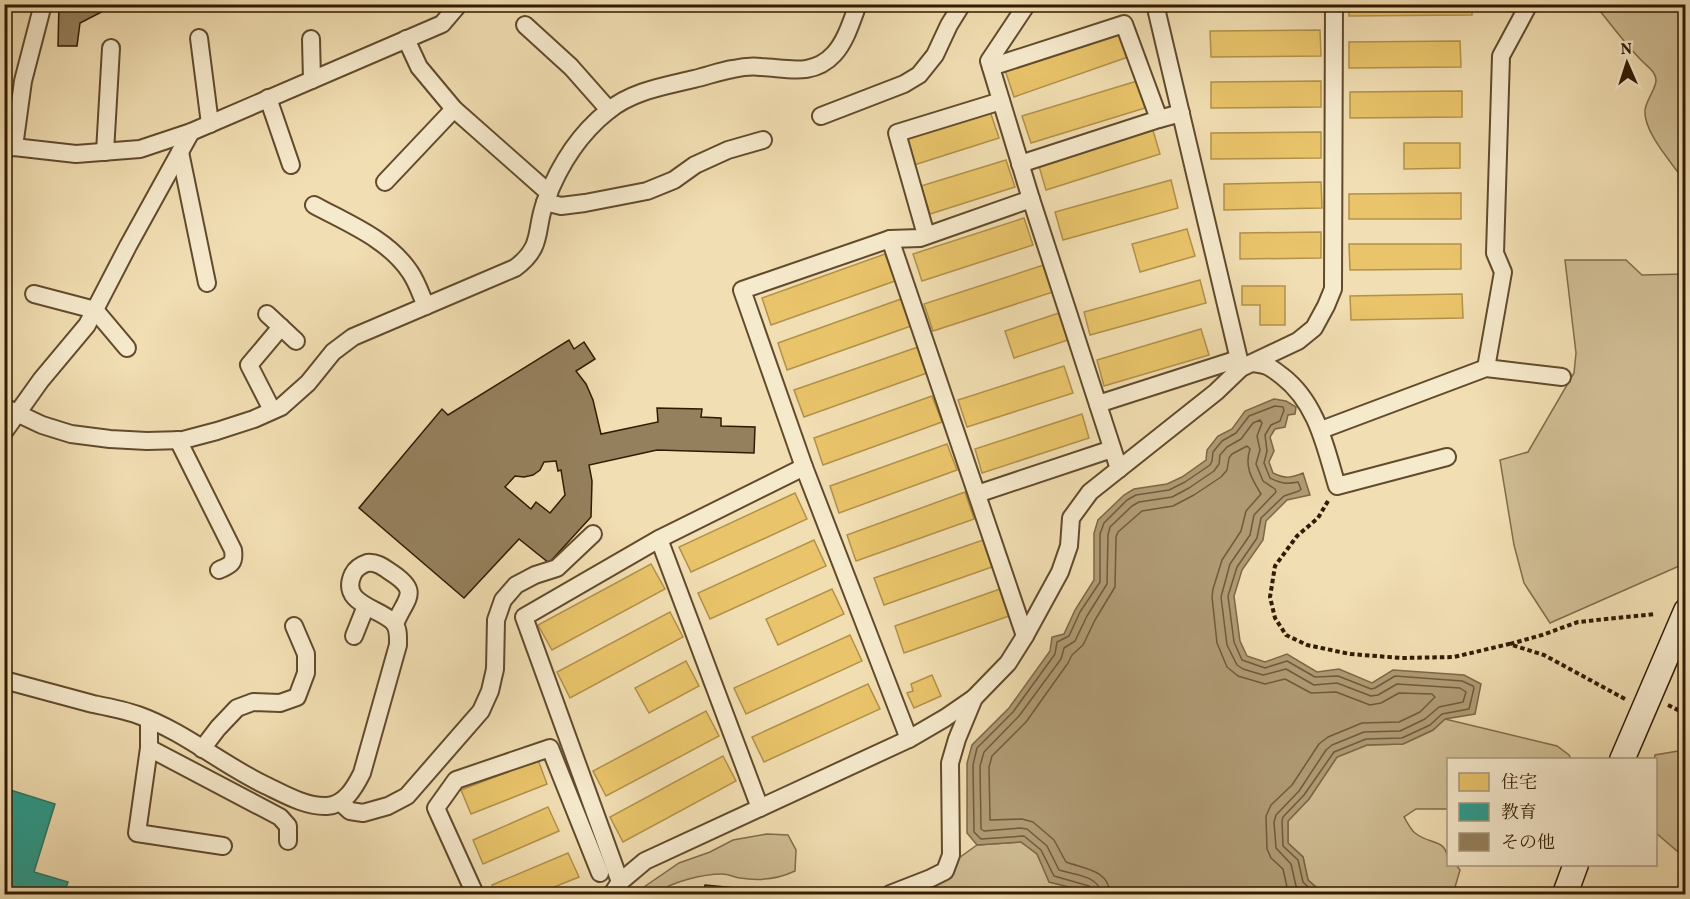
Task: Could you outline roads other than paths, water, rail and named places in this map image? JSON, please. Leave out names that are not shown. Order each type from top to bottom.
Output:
[{"type":"street","points":[[43,4],[9,148],[76,154],[140,149],[191,132],[442,24],[451,7]]},
{"type":"street","points":[[11,411],[42,425],[71,434],[147,441],[178,440],[217,431],[254,419],[280,407],[308,383],[333,352],[353,337],[515,268],[527,258],[536,244],[547,197],[560,169],[580,139],[609,110],[640,93],[733,69],[760,67],[803,70],[819,64],[834,54],[844,38],[858,4]]},
{"type":"street","points":[[821,116],[904,84],[919,75],[935,55],[962,4]]},
{"type":"street","points":[[1027,4],[989,61],[1031,199],[1119,469]]},
{"type":"street","points":[[1155,4],[1180,113],[1244,364]]},
{"type":"street","points":[[1098,404],[1244,364],[1298,341],[1314,328],[1333,289],[1334,4]]},
{"type":"street","points":[[1486,368],[1503,272],[1495,253],[1501,56],[1529,4]]},
{"type":"street","points":[[991,68],[1124,24],[1159,119]]},
{"type":"street","points":[[525,25],[571,67],[609,110]]},
{"type":"street","points":[[199,38],[210,124]]},
{"type":"street","points":[[311,39],[312,80]]},
{"type":"street","points":[[406,39],[419,68],[454,109],[547,197],[561,206],[647,191],[674,180],[695,165],[728,150],[763,140]]},
{"type":"street","points":[[105,152],[111,48]]},
{"type":"street","points":[[268,99],[291,165]]},
{"type":"street","points":[[926,235],[897,133],[1001,100]]},
{"type":"street","points":[[385,182],[454,109]]},
{"type":"street","points":[[1020,164],[1180,113]]},
{"type":"street","points":[[4,432],[11,411],[41,380],[87,325],[191,132]]},
{"type":"street","points":[[180,152],[207,283]]},
{"type":"street","points":[[909,739],[804,467],[742,290],[890,239],[920,237],[1031,199]]},
{"type":"street","points":[[314,205],[376,239],[401,260],[411,274],[426,306]]},
{"type":"street","points":[[890,239],[1025,636]]},
{"type":"street","points":[[34,294],[95,310],[127,348]]},
{"type":"street","points":[[267,314],[296,341]]},
{"type":"street","points":[[272,410],[249,364],[281,327]]},
{"type":"street","points":[[804,467],[659,539],[524,617],[616,888],[645,861],[909,739],[974,698],[1008,663],[1025,636],[1060,572],[1069,546],[1071,518],[1090,492],[1216,392],[1244,364],[1268,366],[1290,382],[1304,398],[1321,430],[1337,486],[1447,456]]},
{"type":"street","points":[[1321,430],[1486,368],[1562,377]]},
{"type":"street","points":[[178,440],[233,550],[234,557],[231,564],[219,570]]},
{"type":"street","points":[[977,494],[1113,449]]},
{"type":"street","points":[[340,802],[350,811],[363,813],[388,806],[407,796],[482,711],[495,669],[496,620],[503,600],[516,585],[535,575],[557,568],[594,534]]},
{"type":"street","points":[[659,539],[760,808]]},
{"type":"street","points":[[4,680],[138,715],[172,730],[258,782],[313,804],[328,806],[340,802],[357,784],[367,759],[398,645],[395,624],[357,601],[351,590],[352,577],[356,569],[364,564],[373,563],[381,566],[406,583],[409,592],[407,603],[395,624]]},
{"type":"street","points":[[354,636],[366,606]]},
{"type":"street","points":[[1622,758],[1686,611]]},
{"type":"street","points":[[202,749],[237,708],[253,702],[280,703],[297,697],[306,673],[306,654],[294,627]]},
{"type":"street","points":[[890,894],[945,871],[951,855],[950,763],[974,698]]},
{"type":"street","points":[[149,720],[149,748],[137,833],[223,846]]},
{"type":"street","points":[[149,748],[280,818],[288,826],[288,841]]},
{"type":"street","points":[[475,894],[436,808],[456,780],[550,748],[600,873]]},
{"type":"street","points":[[1565,894],[1575,866]]},
{"type":"water","points":[[1274,399],[1286,401],[1296,407],[1295,414],[1288,415],[1285,427],[1275,429],[1270,437],[1274,451],[1269,462],[1273,473],[1288,477],[1303,473],[1310,495],[1287,500],[1266,521],[1263,540],[1242,570],[1234,596],[1240,641],[1247,656],[1265,662],[1287,654],[1317,672],[1339,669],[1372,683],[1393,670],[1464,675],[1481,684],[1475,714],[1445,719],[1433,730],[1403,744],[1367,745],[1337,757],[1309,799],[1288,821],[1288,843],[1303,857],[1308,880],[1324,894],[1097,894],[1049,882],[1037,854],[1021,842],[977,845],[967,833],[967,763],[972,745],[1009,708],[1050,651],[1052,637],[1064,634],[1075,610],[1094,580],[1094,533],[1098,520],[1124,495],[1134,489],[1167,484],[1182,477],[1206,460],[1207,450],[1218,436],[1232,429],[1245,411]]}]
